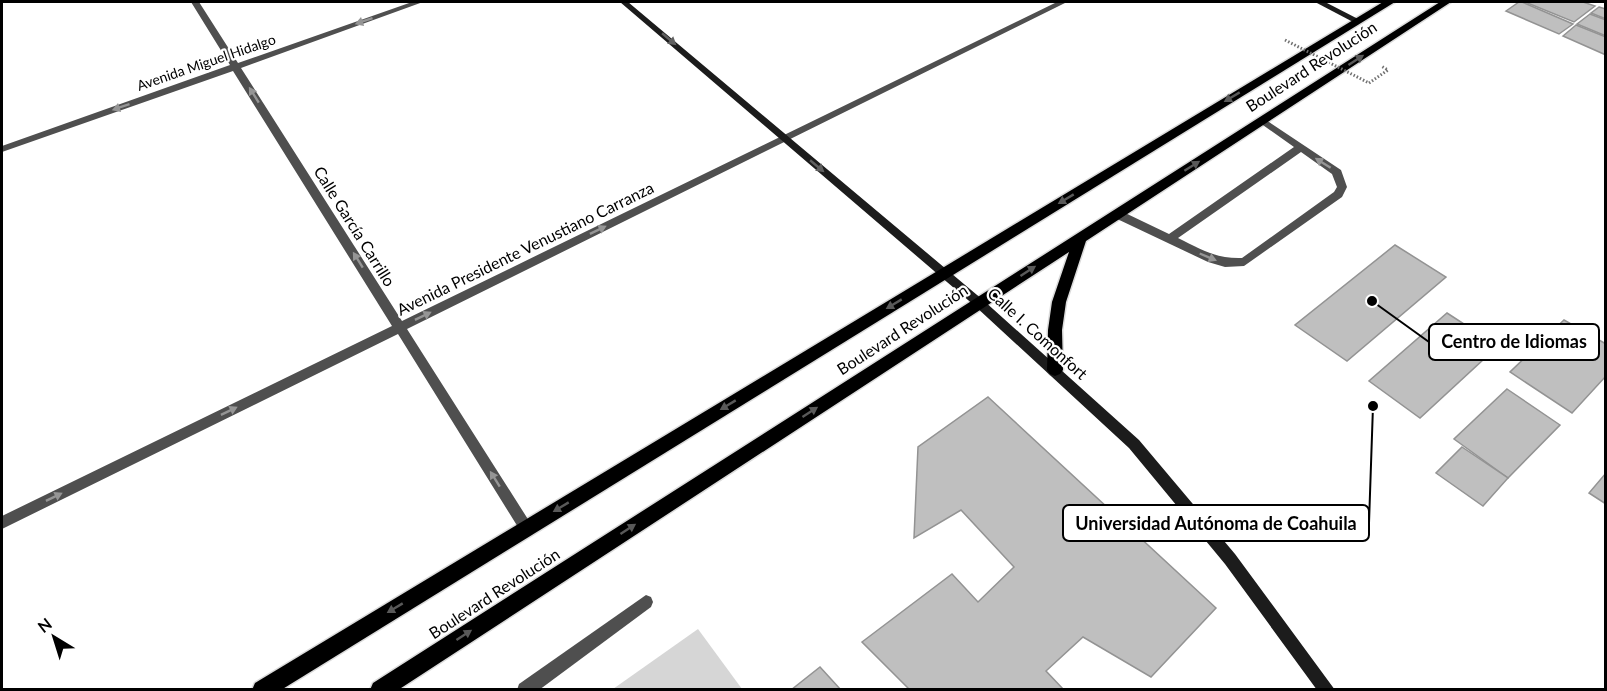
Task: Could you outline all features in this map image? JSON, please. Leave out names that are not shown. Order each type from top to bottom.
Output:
[{"type":"main road","name":"Calle I. Comonfort","points":[[624,2],[979,303],[1134,444],[1230,559],[1327,690]]},
{"type":"main road","points":[[1320,2],[1358,21]]},
{"type":"main road","points":[[262,690],[1390,2]]},
{"type":"main road","name":"Boulevard Revolución","points":[[380,690],[1446,2]]},
{"type":"main road","points":[[1055,370],[1055,330],[1059,302],[1081,237]]},
{"type":"street","name":"Calle García Carrillo","points":[[195,2],[526,528]]},
{"type":"street","name":"Avenida Miguel Hidalgo","points":[[2,149],[419,2]]},
{"type":"street","name":"Avenida Presidente Venustiano Carranza","points":[[2,523],[1063,2]]},
{"type":"street","points":[[1117,214],[1218,261],[1236,264],[1244,262],[1338,194],[1342,187],[1337,172],[1263,121]]},
{"type":"street","points":[[1170,239],[1300,148]]},
{"type":"street","points":[[525,690],[646,602]]},
{"type":"path","points":[[1285,40],[1369,83],[1388,70]]},
{"type":"shaded area","points":[[698,629],[742,689],[613,689]]},
{"type":"building","points":[[1519,2],[1573,24],[1559,34],[1506,11]]},
{"type":"building","points":[[1525,2],[1583,2],[1595,6],[1574,22]]},
{"type":"building","points":[[1599,7],[1606,9],[1606,19],[1591,13]]},
{"type":"building","points":[[1590,14],[1606,20],[1606,36],[1577,24]]},
{"type":"building","points":[[1576,25],[1606,37],[1606,55],[1563,36]]},
{"type":"building","points":[[1395,245],[1446,277],[1347,361],[1295,325]]},
{"type":"building","points":[[1447,313],[1498,346],[1420,418],[1369,381]]},
{"type":"building","points":[[1564,320],[1606,344],[1606,376],[1572,413],[1510,372]]},
{"type":"building","points":[[1507,389],[1560,425],[1508,478],[1454,439]]},
{"type":"building","points":[[988,397],[1216,608],[1151,677],[1083,637],[1046,671],[1064,690],[910,690],[862,642],[952,574],[978,602],[1014,567],[961,510],[914,538],[918,447]]},
{"type":"building","points":[[1462,447],[1508,478],[1483,506],[1436,473]]},
{"type":"building","points":[[1606,473],[1606,504],[1589,493]]},
{"type":"building","points":[[820,667],[841,690],[791,690]]},
{"type":"place","name":"Centro de Idiomas","points":[[1372,301]]},
{"type":"place","name":"Universidad Autónoma de Coahuila","points":[[1373,406]]}]
